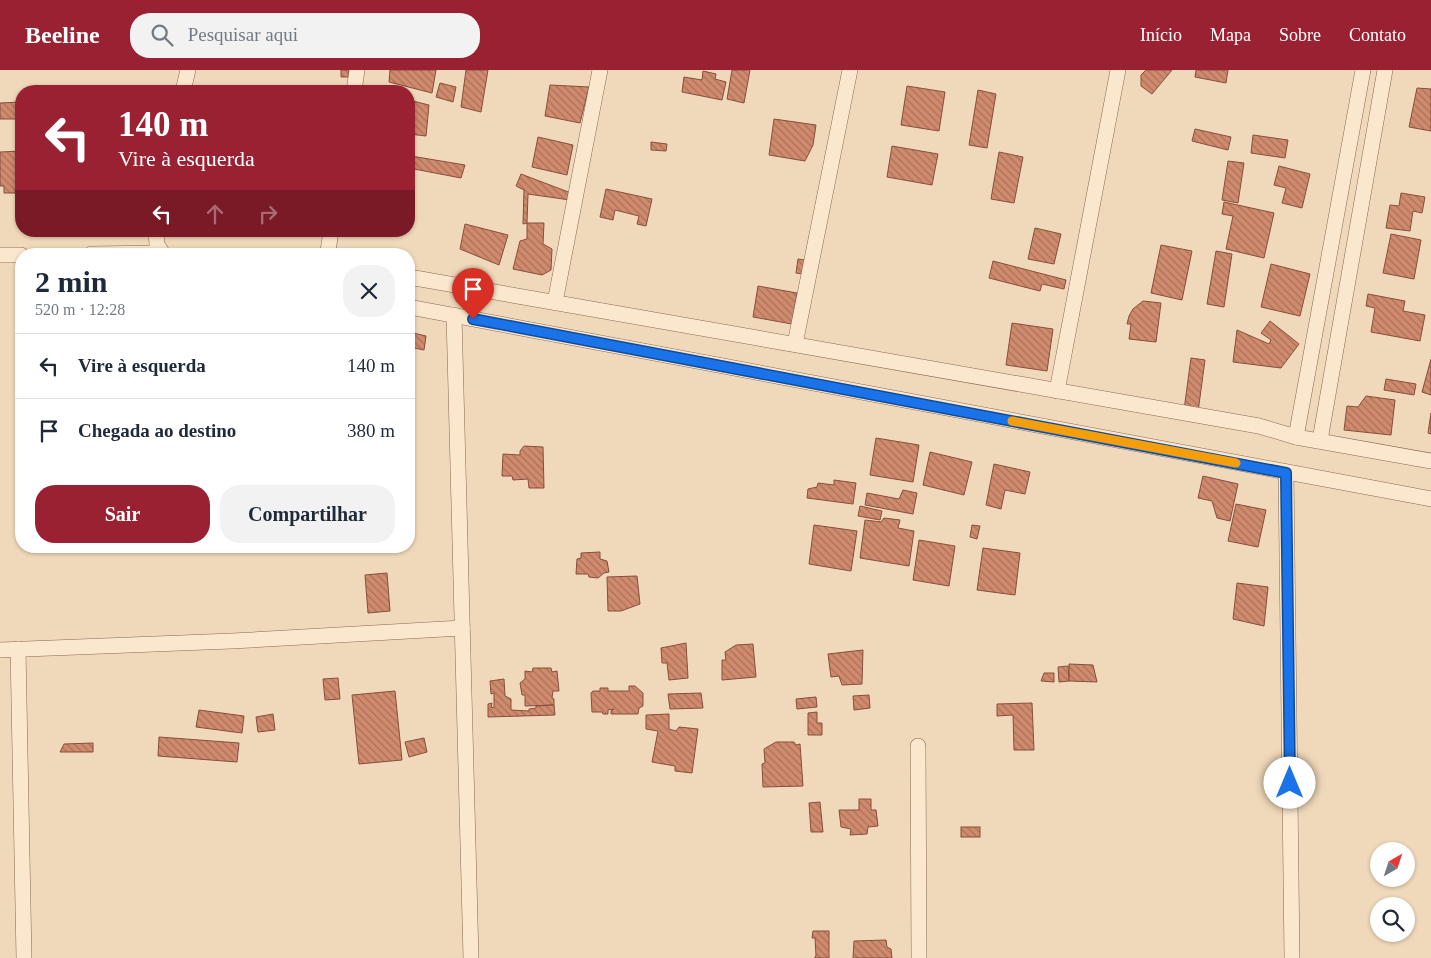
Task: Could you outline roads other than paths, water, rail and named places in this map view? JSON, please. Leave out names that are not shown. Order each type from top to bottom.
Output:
[{"type":"street","points":[[184,85],[188,70]]},
{"type":"street","points":[[355,85],[357,70]]},
{"type":"street","points":[[555,302],[600,70]]},
{"type":"street","points":[[794,344],[850,70]]},
{"type":"street","points":[[1057,391],[1118,70]]},
{"type":"street","points":[[1296,437],[1363,70]]},
{"type":"street","points":[[1320,440],[1385,70]]},
{"type":"street","points":[[0,255],[15,255]]},
{"type":"street","points":[[415,278],[1259,426],[1296,437],[1431,462]]},
{"type":"street","points":[[415,307],[1431,499]]},
{"type":"street","points":[[454,315],[472,958]]},
{"type":"street","points":[[1286,473],[1292,958]]},
{"type":"street","points":[[0,650],[232,641],[462,628]]},
{"type":"street","points":[[18,649],[24,958]]},
{"type":"street","points":[[918,746],[918,958]]}]
